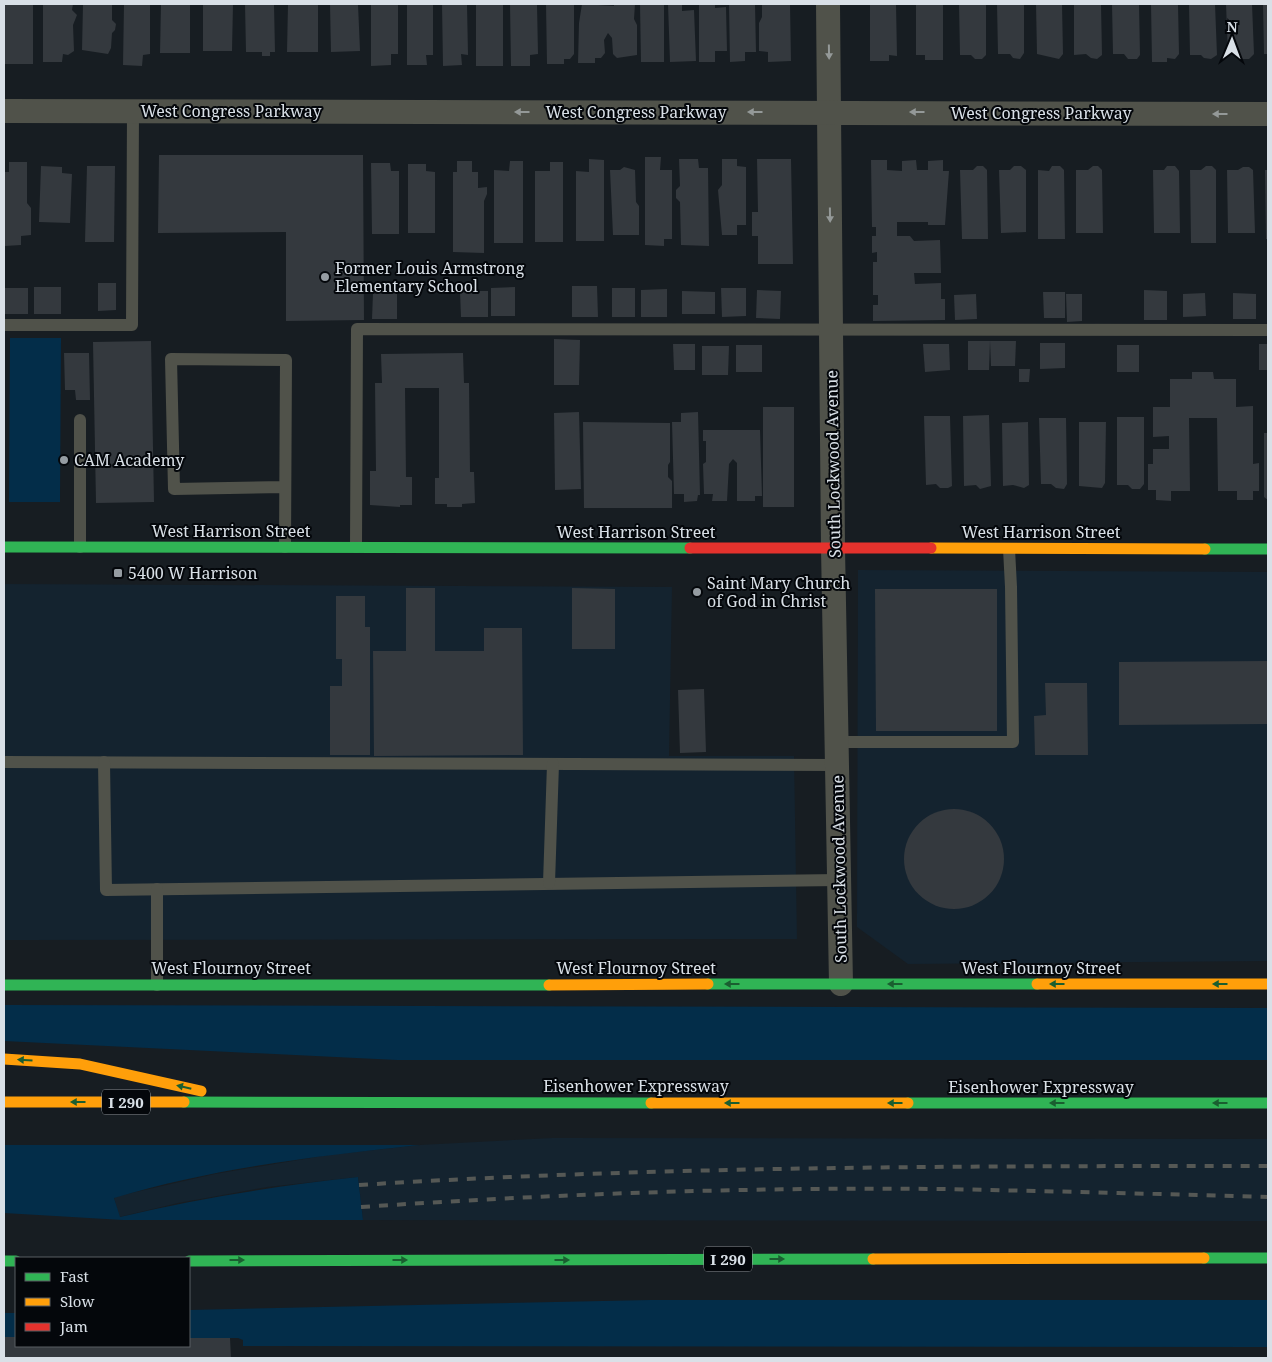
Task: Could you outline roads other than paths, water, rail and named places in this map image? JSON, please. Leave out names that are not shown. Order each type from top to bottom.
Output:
[{"type":"main road","name":"West Harrison Street","points":[[4,547],[1268,549]]},
{"type":"main road","name":"West Flournoy Street","points":[[4,985],[1268,984]]},
{"type":"main road","points":[[4,1059],[80,1064],[249,1102]]},
{"type":"main road","name":"Eisenhower Expressway","points":[[4,1102],[1268,1103]]},
{"type":"main road","name":"I 290","points":[[190,1261],[1268,1258]]},
{"type":"street","name":"South Lockwood Avenue","points":[[828,4],[833,548],[841,984]]},
{"type":"street","name":"West Congress Parkway","points":[[4,111],[1268,114]]},
{"type":"lane","points":[[4,325],[132,325],[134,111]]},
{"type":"lane","points":[[356,547],[357,330],[1268,330]]},
{"type":"lane","points":[[284,487],[174,489],[171,359],[286,360],[285,547]]},
{"type":"lane","points":[[80,420],[80,547]]},
{"type":"lane","points":[[837,742],[1013,742],[1009,549]]},
{"type":"lane","points":[[4,762],[837,765]]},
{"type":"lane","points":[[104,762],[106,890],[839,880]]},
{"type":"lane","points":[[549,884],[553,764]]},
{"type":"lane","points":[[157,985],[158,889]]},
{"type":"railway","points":[[359,1185],[586,1174],[814,1168],[1268,1166]]},
{"type":"railway","points":[[361,1207],[578,1195],[795,1189],[940,1189],[1268,1197]]},
{"type":"place","name":"Former Louis Armstrong Elementary School","points":[[325,277]]},
{"type":"place","name":"CAM Academy","points":[[64,460]]},
{"type":"place","name":"5400 W Harrison","points":[[118,573]]},
{"type":"place","name":"Saint Mary Church of God in Christ","points":[[697,592]]}]
